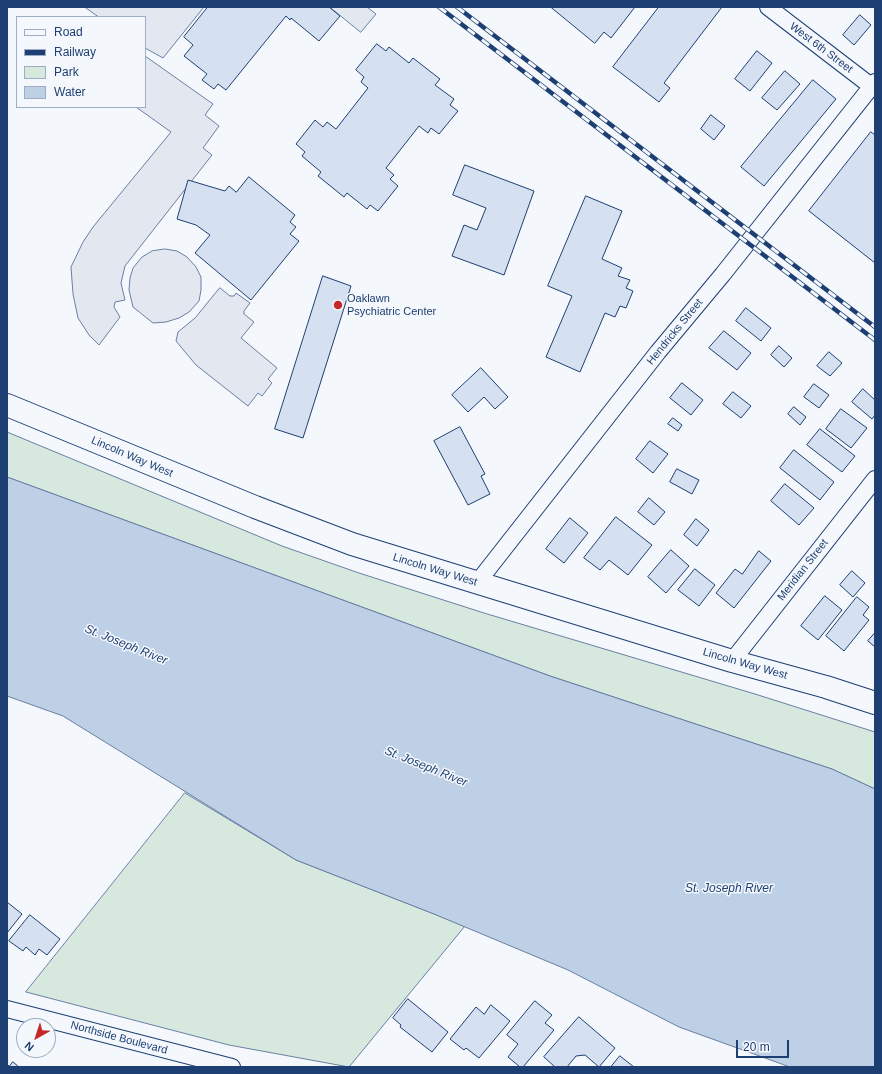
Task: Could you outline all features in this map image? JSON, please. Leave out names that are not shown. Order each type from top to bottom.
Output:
[{"type":"main road","name":"Lincoln Way West","points":[[7,405],[174,475],[352,544],[732,661],[826,687],[875,703]]},
{"type":"street","name":"West 6th Street","points":[[768,7],[874,86]]},
{"type":"street","name":"Hendricks Street","points":[[477,583],[658,352],[723,274],[874,86]]},
{"type":"street","name":"Meridian Street","points":[[732,661],[875,479]]},
{"type":"street","name":"Northside Boulevard","points":[[7,1009],[209,1065],[232,1067]]},
{"type":"green space","points":[[7,432],[282,546],[359,573],[484,613],[755,694],[875,732],[875,789],[832,769],[550,676],[7,477]]},
{"type":"green space","points":[[185,793],[296,860],[465,926],[349,1067],[229,1045],[26,992]]},
{"type":"shaded area","points":[[85,7],[204,7],[163,58],[146,49],[146,16],[98,16]]},
{"type":"shaded area","points":[[330,7],[367,7],[376,14],[361,32]]},
{"type":"shaded area","points":[[146,57],[213,104],[205,115],[219,126],[203,148],[212,155],[125,266],[121,283],[125,300],[115,302],[114,307],[120,317],[99,345],[89,335],[78,318],[73,294],[71,267],[83,242],[93,227],[171,132],[137,108],[146,108]]},
{"type":"shaded area","points":[[165,249],[177,251],[187,257],[196,267],[201,277],[201,290],[199,301],[189,312],[179,318],[166,322],[153,323],[133,307],[129,290],[130,278],[133,268],[142,257],[152,251]]},
{"type":"shaded area","points":[[220,288],[230,296],[234,296],[236,293],[250,303],[244,311],[244,314],[254,322],[241,338],[277,368],[268,379],[272,383],[262,396],[258,393],[248,406],[196,365],[176,341],[178,332],[195,318]]},
{"type":"water","name":"St. Joseph River","points":[[7,477],[550,676],[832,769],[875,789],[875,1067],[790,1067],[679,1027],[568,970],[434,914],[296,860],[63,716],[7,696]]},
{"type":"building","points":[[208,7],[329,7],[340,16],[319,41],[291,18],[290,20],[286,16],[226,90],[218,84],[214,89],[202,80],[207,74],[184,56],[193,45],[184,37]]},
{"type":"building","points":[[551,7],[635,7],[611,38],[604,32],[595,43]]},
{"type":"building","points":[[659,7],[722,7],[664,83],[670,88],[659,102],[613,67]]},
{"type":"building","points":[[860,15],[871,25],[854,45],[843,35]]},
{"type":"building","points":[[377,44],[386,51],[389,47],[409,63],[413,58],[440,79],[435,85],[454,99],[450,105],[458,111],[439,134],[431,128],[428,133],[419,126],[386,168],[394,175],[390,179],[398,186],[378,211],[370,205],[367,209],[347,193],[344,197],[318,176],[321,172],[302,156],[305,152],[296,144],[315,120],[323,127],[327,122],[336,129],[368,88],[361,82],[364,77],[356,70]]},
{"type":"building","points":[[757,51],[772,63],[750,91],[735,79]]},
{"type":"building","points":[[785,71],[800,84],[777,110],[762,98]]},
{"type":"building","points":[[813,80],[836,99],[764,186],[741,167]]},
{"type":"building","points":[[711,115],[725,126],[714,140],[701,129]]},
{"type":"building","points":[[871,132],[875,135],[875,263],[809,211]]},
{"type":"building","points":[[465,165],[534,191],[504,275],[452,256],[464,225],[477,230],[486,208],[453,195]]},
{"type":"building","points":[[249,177],[295,215],[290,222],[296,227],[290,234],[299,241],[251,300],[195,253],[210,235],[196,225],[177,219],[188,180],[225,191],[229,186],[236,192]]},
{"type":"building","points":[[586,196],[622,211],[602,259],[622,268],[618,276],[630,280],[626,288],[633,291],[626,308],[620,306],[615,317],[605,313],[580,372],[546,357],[572,296],[548,286]]},
{"type":"building","points":[[323,276],[351,286],[303,438],[275,429]]},
{"type":"building","points":[[746,308],[771,328],[761,341],[736,321]]},
{"type":"building","points":[[724,331],[751,353],[737,370],[709,348]]},
{"type":"building","points":[[779,346],[792,358],[784,367],[771,355]]},
{"type":"building","points":[[829,352],[842,363],[830,376],[817,366]]},
{"type":"building","points":[[481,368],[508,397],[495,409],[484,397],[468,412],[452,395]]},
{"type":"building","points":[[682,383],[703,400],[691,415],[670,398]]},
{"type":"building","points":[[814,384],[829,395],[819,408],[804,397]]},
{"type":"building","points":[[863,389],[875,400],[875,415],[872,419],[852,402]]},
{"type":"building","points":[[733,392],[751,406],[741,418],[723,404]]},
{"type":"building","points":[[794,407],[806,417],[800,425],[788,414]]},
{"type":"building","points":[[841,409],[867,428],[851,448],[826,429]]},
{"type":"building","points":[[673,418],[682,425],[678,431],[668,424]]},
{"type":"building","points":[[460,427],[485,474],[481,476],[490,494],[468,505],[434,441]]},
{"type":"building","points":[[820,429],[855,456],[842,472],[807,445]]},
{"type":"building","points":[[650,441],[668,454],[653,473],[636,459]]},
{"type":"building","points":[[794,450],[834,482],[820,500],[780,468]]},
{"type":"building","points":[[677,469],[699,480],[692,494],[670,482]]},
{"type":"building","points":[[785,484],[814,508],[799,525],[771,501]]},
{"type":"building","points":[[649,498],[665,512],[654,525],[638,512]]},
{"type":"building","points":[[616,517],[652,545],[628,575],[609,560],[600,570],[584,558]]},
{"type":"building","points":[[570,518],[588,533],[564,563],[546,549]]},
{"type":"building","points":[[696,519],[709,530],[697,546],[684,535]]},
{"type":"building","points":[[671,550],[689,566],[666,593],[648,577]]},
{"type":"building","points":[[759,551],[771,561],[734,608],[716,593],[735,569],[742,574]]},
{"type":"building","points":[[695,569],[715,585],[699,606],[678,590]]},
{"type":"building","points":[[852,571],[865,583],[853,597],[840,585]]},
{"type":"building","points":[[825,596],[842,610],[818,640],[801,626]]},
{"type":"building","points":[[857,597],[869,607],[863,615],[869,620],[844,651],[826,636]]},
{"type":"building","points":[[875,633],[875,647],[868,641]]},
{"type":"building","points":[[7,902],[22,914],[7,933]]},
{"type":"building","points":[[30,915],[60,939],[47,955],[39,949],[35,955],[26,947],[23,951],[9,941]]},
{"type":"building","points":[[408,999],[448,1032],[432,1052],[400,1027],[401,1025],[393,1018]]},
{"type":"building","points":[[535,1001],[552,1015],[545,1023],[554,1030],[523,1067],[520,1067],[508,1057],[518,1044],[507,1035]]},
{"type":"building","points":[[491,1005],[510,1021],[479,1058],[466,1048],[464,1050],[450,1039],[476,1007],[484,1014]]},
{"type":"building","points":[[579,1017],[615,1048],[599,1067],[585,1055],[576,1056],[567,1067],[555,1067],[544,1057]]},
{"type":"building","points":[[620,1056],[634,1067],[611,1067]]},
{"type":"building","points":[[13,1062],[19,1067],[7,1067],[7,1064],[9,1066]]},
{"type":"railway","points":[[439,7],[875,340]]},
{"type":"railway","points":[[457,7],[875,327]]},
{"type":"place","name":"Oaklawn Psychiatric Center","points":[[338,305]]}]
